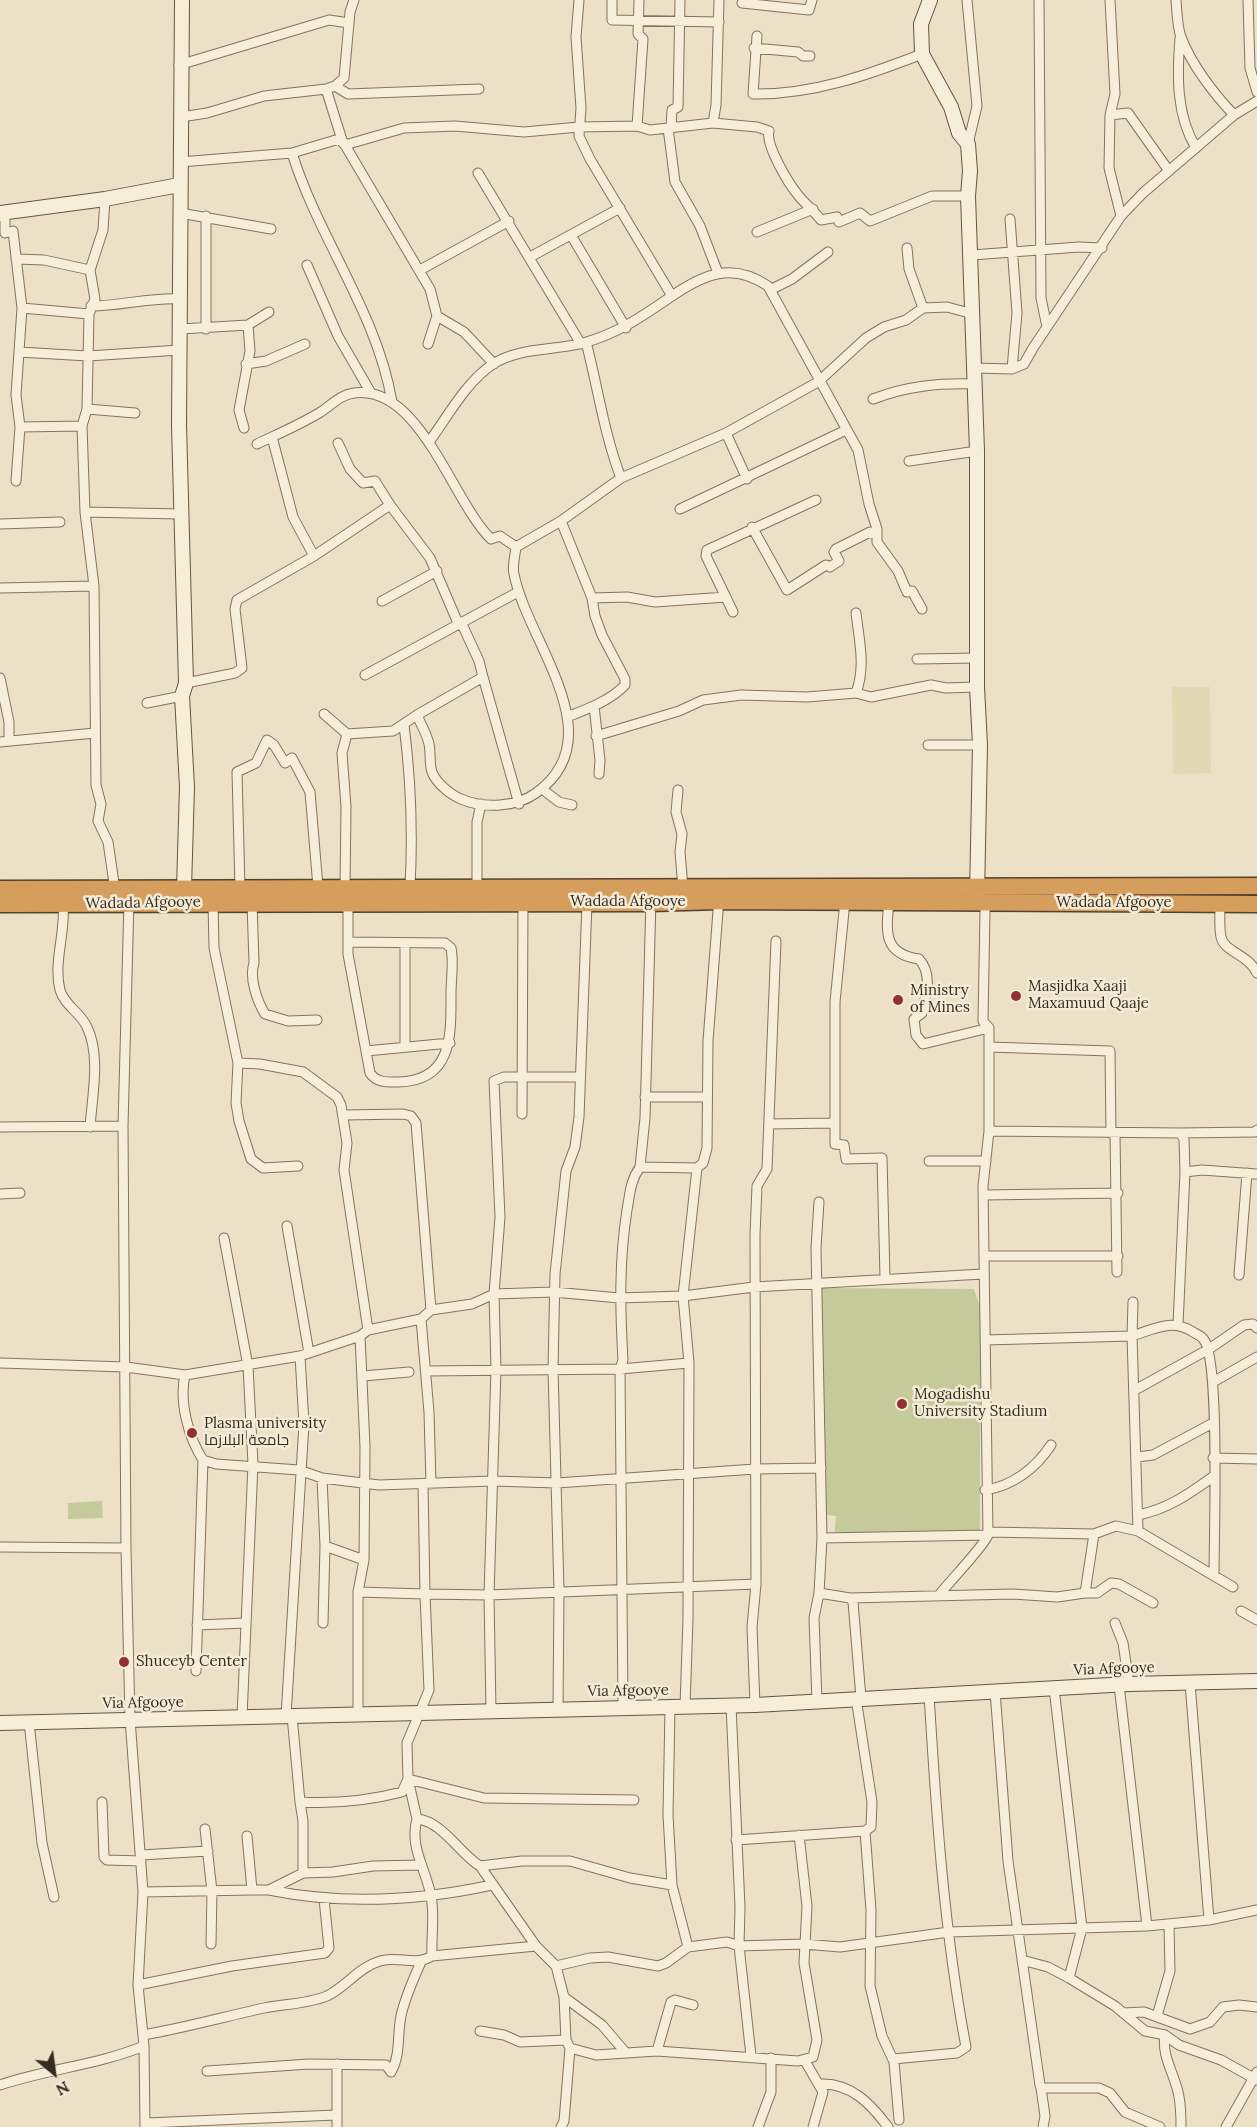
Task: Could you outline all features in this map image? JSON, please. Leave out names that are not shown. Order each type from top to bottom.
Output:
[{"type":"highway","name":"Wadada Afgooye","points":[[0,889],[123,896],[212,895],[240,889],[318,886],[346,895],[982,895],[1257,904]]},
{"type":"highway","name":"Wadada Afgooye","points":[[0,904],[63,904],[183,888],[252,903],[410,887],[523,901],[587,903],[650,895],[683,888],[717,894],[889,901],[982,895],[1257,886]]},
{"type":"street","points":[[182,0],[179,64],[181,117],[179,184],[180,514],[187,787],[183,888]]},
{"type":"street","points":[[331,88],[344,78],[349,23],[354,0]]},
{"type":"street","points":[[579,0],[576,37],[579,68],[579,127],[582,145],[672,296]]},
{"type":"street","points":[[612,0],[612,20],[679,19],[719,22]]},
{"type":"street","points":[[637,126],[644,55],[643,39],[638,34],[639,0]]},
{"type":"street","points":[[680,0],[678,107],[672,110],[670,128],[675,182],[700,226],[717,273]]},
{"type":"street","points":[[713,123],[716,105],[719,0]]},
{"type":"street","points":[[742,3],[809,10],[812,0]]},
{"type":"street","points":[[930,0],[921,24],[922,54],[951,107],[959,132],[968,144]]},
{"type":"street","points":[[939,1595],[970,1556],[985,1543],[988,1533],[985,1490],[983,1274],[984,1195],[989,1131],[989,1028],[983,1021],[985,911],[982,895],[977,687],[974,314],[968,196],[970,171],[968,144],[978,106],[967,0]]},
{"type":"street","points":[[1039,0],[1037,74],[1042,173],[1039,213],[1041,298],[1047,327]]},
{"type":"street","points":[[1110,0],[1114,94],[1110,116],[1109,168],[1121,216]]},
{"type":"street","points":[[1176,0],[1180,35],[1178,66],[1183,118],[1196,148]]},
{"type":"street","points":[[1248,0],[1250,68],[1257,92]]},
{"type":"street","points":[[179,64],[329,20],[349,23]]},
{"type":"street","points":[[1180,35],[1189,54],[1222,103],[1234,115]]},
{"type":"street","points":[[757,36],[754,48],[753,94],[805,90],[850,81],[922,54]]},
{"type":"street","points":[[754,48],[798,52],[803,56],[810,56]]},
{"type":"street","points":[[181,117],[264,96],[331,88],[348,94],[479,89]]},
{"type":"street","points":[[331,88],[345,145]]},
{"type":"street","points":[[974,369],[1012,369],[1024,364],[1121,216],[1234,115],[1257,101]]},
{"type":"street","points":[[1110,116],[1128,114],[1169,171]]},
{"type":"street","points":[[345,145],[382,132],[404,128],[455,126],[524,132],[579,127],[637,126],[650,130],[713,123],[757,127],[769,131],[767,136],[774,156],[798,195],[821,220],[837,217],[839,222],[860,213],[870,221],[932,196],[968,196]]},
{"type":"street","points":[[180,162],[292,153],[339,139],[345,145],[420,270],[433,297],[437,316],[428,344]]},
{"type":"street","points":[[292,153],[306,189],[378,342],[392,402]]},
{"type":"street","points":[[478,173],[584,343],[600,395],[607,440],[621,478]]},
{"type":"street","points":[[16,481],[20,427],[16,394],[22,308],[12,231],[5,233],[4,220],[0,213],[105,199],[179,184]]},
{"type":"street","points":[[105,199],[103,230],[90,270],[95,299],[90,310],[87,409],[82,426],[85,512],[94,586],[96,785],[100,804],[98,820],[108,842],[123,896],[126,1548],[130,1719],[143,1892],[138,1985],[144,2046],[145,2125],[336,2115]]},
{"type":"street","points":[[530,256],[620,208]]},
{"type":"street","points":[[757,232],[813,209]]},
{"type":"street","points":[[180,213],[271,229]]},
{"type":"street","points":[[206,216],[206,329]]},
{"type":"street","points":[[1010,219],[1017,313],[1012,369]]},
{"type":"street","points":[[420,270],[509,221]]},
{"type":"street","points":[[571,235],[626,328]]},
{"type":"street","points":[[907,248],[909,269],[923,308]]},
{"type":"street","points":[[972,255],[1102,248]]},
{"type":"street","points":[[770,290],[792,279],[828,252]]},
{"type":"street","points":[[16,259],[44,260],[90,270]]},
{"type":"street","points":[[307,265],[338,336],[371,393]]},
{"type":"street","points":[[429,442],[475,377],[494,364],[522,352],[584,343],[626,328],[694,281],[717,273],[741,273],[756,278],[770,290],[818,382],[858,450],[877,542],[885,557],[898,571],[907,592],[912,591],[922,609]]},
{"type":"street","points":[[22,308],[90,310],[154,298],[181,299]]},
{"type":"street","points":[[516,547],[561,521],[621,478],[726,433],[818,382],[866,338],[923,308],[947,307],[974,314]]},
{"type":"street","points":[[180,329],[248,325],[270,312]]},
{"type":"street","points":[[437,316],[465,332],[494,364]]},
{"type":"street","points":[[244,428],[239,410],[250,351],[248,325]]},
{"type":"street","points":[[246,364],[266,361],[305,344]]},
{"type":"street","points":[[19,352],[88,356],[180,350]]},
{"type":"street","points":[[873,399],[911,387],[942,383],[974,384]]},
{"type":"street","points":[[257,444],[321,412],[340,398],[353,393],[371,393],[392,402],[405,412],[429,442],[479,527],[491,539],[500,536],[516,547]]},
{"type":"street","points":[[87,409],[135,413]]},
{"type":"street","points":[[20,427],[82,426]]},
{"type":"street","points":[[680,509],[846,430]]},
{"type":"street","points":[[726,433],[747,479]]},
{"type":"street","points":[[272,437],[293,517],[314,556]]},
{"type":"street","points":[[338,443],[354,474],[363,483],[375,480],[436,571],[479,661],[519,804]]},
{"type":"street","points":[[909,461],[976,451]]},
{"type":"street","points":[[733,612],[706,556],[706,550],[752,527],[816,500]]},
{"type":"street","points":[[147,703],[239,671],[242,664],[235,609],[237,600],[314,556],[374,518],[390,505]]},
{"type":"street","points":[[85,512],[180,514]]},
{"type":"street","points":[[561,521],[592,598],[595,616],[602,635],[625,680],[625,685],[620,690],[594,706],[567,717]]},
{"type":"street","points":[[0,524],[60,522]]},
{"type":"street","points":[[752,527],[787,590],[826,565],[830,567],[839,561],[834,552],[837,549],[870,532],[877,535]]},
{"type":"street","points":[[417,715],[429,743],[432,772],[443,787],[460,799],[482,804],[519,804],[552,782],[564,762],[570,742],[567,717],[540,639],[518,592],[513,571],[516,547]]},
{"type":"street","points":[[382,601],[436,571]]},
{"type":"street","points":[[0,588],[94,586]]},
{"type":"street","points":[[365,675],[518,592]]},
{"type":"street","points":[[592,598],[627,597],[655,602],[726,597]]},
{"type":"street","points":[[856,613],[862,653],[860,683],[856,693]]},
{"type":"street","points":[[917,659],[977,658]]},
{"type":"street","points":[[324,714],[347,734],[393,731],[483,677]]},
{"type":"street","points":[[0,678],[9,722],[5,741],[95,733]]},
{"type":"street","points":[[596,736],[679,711],[704,700],[741,695],[807,697],[856,693],[871,697],[931,685],[946,688],[977,687]]},
{"type":"street","points":[[594,706],[600,760],[599,774]]},
{"type":"street","points":[[404,725],[411,777],[413,827],[410,887]]},
{"type":"street","points":[[347,734],[342,753],[346,807],[348,942],[351,975],[370,1073],[374,1078],[383,1082],[412,1082],[428,1076],[440,1062],[450,1043],[451,948],[445,943],[348,942]]},
{"type":"street","points":[[240,889],[237,772],[256,763],[267,740],[274,745],[285,763],[292,758],[310,792],[318,886]]},
{"type":"street","points":[[928,745],[980,745]]},
{"type":"street","points":[[542,789],[559,802],[572,805]]},
{"type":"street","points":[[678,790],[676,812],[682,834],[680,852],[683,888]]},
{"type":"street","points":[[478,895],[477,822],[482,804]]},
{"type":"street","points":[[640,1167],[697,1168],[703,1163],[706,1148],[708,1041],[717,894]]},
{"type":"street","points":[[212,895],[214,948],[238,1064],[237,1112],[251,1159],[263,1167],[298,1166]]},
{"type":"street","points":[[623,1708],[620,1369],[623,1360],[619,1298],[621,1250],[631,1183],[640,1167],[645,1098],[650,895]]},
{"type":"street","points":[[522,1114],[520,1077],[523,901]]},
{"type":"street","points":[[845,901],[835,1002],[833,1123],[835,1144],[844,1145],[846,1159],[882,1158],[885,1278]]},
{"type":"street","points":[[889,901],[889,944],[896,952],[919,959],[925,966],[928,986],[922,1013],[914,1019],[916,1035],[923,1044],[989,1028]]},
{"type":"street","points":[[252,903],[254,963],[252,970],[260,1006],[265,1014],[288,1022],[317,1020]]},
{"type":"street","points":[[558,1709],[559,1591],[553,1369],[554,1292],[556,1247],[566,1171],[578,1134],[587,903]]},
{"type":"street","points":[[63,904],[65,922],[59,947],[59,986],[63,997],[85,1023],[93,1046],[94,1071],[90,1127]]},
{"type":"street","points":[[1220,904],[1221,939],[1225,946],[1245,956],[1257,973]]},
{"type":"street","points":[[755,1705],[752,1627],[756,1584],[757,1355],[754,1287],[757,1186],[767,1170],[776,941]]},
{"type":"street","points":[[405,943],[405,1046]]},
{"type":"street","points":[[366,1051],[450,1043]]},
{"type":"street","points":[[988,1047],[1110,1051],[1118,1193],[1117,1272]]},
{"type":"street","points":[[238,1064],[260,1064],[303,1072],[337,1097],[345,1114],[347,1143],[344,1170],[364,1333],[364,1560],[358,1592],[358,1714]]},
{"type":"street","points":[[491,1711],[489,1595],[496,1369],[494,1294],[500,1217],[494,1081],[496,1078],[580,1077]]},
{"type":"street","points":[[645,1098],[707,1098]]},
{"type":"street","points":[[345,1114],[404,1114],[411,1116],[416,1123],[431,1311]]},
{"type":"street","points":[[769,1124],[833,1123]]},
{"type":"street","points":[[0,1127],[123,1126]]},
{"type":"street","points":[[989,1131],[1113,1133],[1255,1132],[1257,1130]]},
{"type":"street","points":[[1178,1325],[1185,1172],[1184,1139],[1180,1132]]},
{"type":"street","points":[[929,1161],[986,1161]]},
{"type":"street","points":[[685,1706],[690,1474],[689,1363],[683,1296],[697,1168]]},
{"type":"street","points":[[1185,1172],[1252,1174],[1239,1275]]},
{"type":"street","points":[[0,1194],[20,1193]]},
{"type":"street","points":[[984,1195],[1118,1193]]},
{"type":"street","points":[[817,1702],[814,1618],[819,1593],[822,1538],[816,1282],[819,1202]]},
{"type":"street","points":[[287,1226],[304,1354],[304,1424],[299,1470],[289,1716],[303,1821],[303,1873]]},
{"type":"street","points":[[224,1238],[248,1365],[253,1464],[242,1717]]},
{"type":"street","points":[[984,1256],[1118,1256]]},
{"type":"street","points":[[0,1363],[126,1367],[185,1375],[304,1354],[364,1333],[421,1319],[431,1311],[472,1304],[494,1294],[554,1292],[619,1298],[683,1296],[816,1282],[983,1274]]},
{"type":"street","points":[[1133,1302],[1138,1531]]},
{"type":"street","points":[[421,1319],[426,1371],[425,1594],[429,1690],[407,1743],[408,1779],[417,1819],[414,1830],[421,1865],[431,1896],[432,1956]]},
{"type":"street","points":[[985,1340],[1132,1336],[1166,1324],[1178,1325],[1204,1338],[1209,1349],[1213,1382],[1214,1574]]},
{"type":"street","points":[[1136,1390],[1209,1349],[1244,1325],[1253,1324],[1257,1328]]},
{"type":"street","points":[[1213,1382],[1257,1357]]},
{"type":"street","points":[[426,1371],[620,1369],[689,1363]]},
{"type":"street","points":[[363,1376],[409,1372]]},
{"type":"street","points":[[185,1375],[184,1408],[196,1449],[203,1460],[196,1671]]},
{"type":"street","points":[[1137,1457],[1153,1455],[1213,1423]]},
{"type":"street","points":[[985,1490],[1004,1486],[1029,1471],[1040,1462],[1051,1445]]},
{"type":"street","points":[[1213,1458],[1257,1459]]},
{"type":"street","points":[[203,1460],[216,1464],[253,1464],[299,1470],[322,1478],[364,1485],[493,1481],[557,1483],[755,1469],[821,1468]]},
{"type":"street","points":[[1138,1515],[1158,1511],[1173,1504],[1214,1476]]},
{"type":"street","points":[[322,1478],[325,1546],[323,1623]]},
{"type":"street","points":[[822,1538],[988,1533],[1094,1534],[1116,1526],[1138,1531],[1233,1587]]},
{"type":"street","points":[[1085,1593],[1094,1534]]},
{"type":"street","points":[[325,1546],[364,1560]]},
{"type":"street","points":[[0,1547],[126,1548]]},
{"type":"street","points":[[819,1593],[850,1598],[939,1595],[1057,1597],[1097,1593],[1111,1583],[1119,1584],[1153,1603]]},
{"type":"street","points":[[358,1592],[489,1595],[756,1584]]},
{"type":"street","points":[[736,1839],[865,1831],[871,1827],[872,1802],[859,1698],[852,1620],[853,1605],[850,1598]]},
{"type":"street","points":[[1241,1611],[1257,1620]]},
{"type":"street","points":[[197,1625],[246,1623]]},
{"type":"street","points":[[1115,1623],[1123,1643],[1124,1684],[1147,1926]]},
{"type":"street","name":"Via Afgooye","points":[[0,1723],[755,1705],[1124,1684],[1257,1681]]},
{"type":"street","points":[[1190,1683],[1209,1920]]},
{"type":"street","points":[[1054,1688],[1082,1928],[1069,1978]]},
{"type":"street","points":[[995,1691],[1008,1861],[1045,2116],[1043,2127]]},
{"type":"street","points":[[893,2059],[957,2053],[966,2047],[956,1994],[949,1932],[929,1694]]},
{"type":"street","points":[[731,1705],[740,1907],[739,1946],[751,2056]]},
{"type":"street","points":[[670,1707],[668,1815],[672,1885],[688,1947]]},
{"type":"street","points":[[29,1722],[42,1844],[54,1897]]},
{"type":"street","points":[[300,1802],[336,1804],[377,1798],[402,1792],[408,1779]]},
{"type":"street","points":[[408,1779],[484,1798],[634,1800]]},
{"type":"street","points":[[102,1802],[104,1857],[107,1860],[208,1851]]},
{"type":"street","points":[[417,1819],[426,1820],[436,1827],[467,1858],[480,1866],[536,1946],[556,1966],[564,1997],[568,2044],[564,2121],[561,2127]]},
{"type":"street","points":[[205,1829],[212,1891],[211,1944]]},
{"type":"street","points":[[865,1831],[871,1910],[869,1945],[872,1998],[882,2036],[893,2059],[899,2120]]},
{"type":"street","points":[[480,2031],[504,2035],[520,2042],[568,2044],[596,2055],[657,2051],[805,2061],[813,2056],[817,2045],[807,1984],[804,1944],[807,1906],[799,1835]]},
{"type":"street","points":[[247,1836],[252,1890]]},
{"type":"street","points":[[480,1866],[522,1861],[570,1861],[630,1878],[672,1885]]},
{"type":"street","points":[[269,1890],[303,1873],[333,1872],[373,1866],[421,1865]]},
{"type":"street","points":[[143,1892],[269,1890],[324,1899],[431,1896],[492,1885]]},
{"type":"street","points":[[138,1985],[232,1966],[325,1953],[328,1948],[324,1899]]},
{"type":"street","points":[[556,1966],[582,1959],[608,1957],[658,1966],[688,1947],[727,1942],[739,1946],[804,1944],[840,1947],[869,1945],[949,1932],[1147,1926],[1209,1920],[1257,1910]]},
{"type":"street","points":[[1157,2016],[1170,1971],[1169,1924]]},
{"type":"street","points":[[207,2071],[337,2064],[386,2065],[391,2072],[397,2054],[400,2018],[409,1986],[421,1962],[432,1956],[536,1946]]},
{"type":"street","points":[[143,2035],[326,1996],[363,1969],[381,1960],[398,1959],[421,1962]]},
{"type":"street","points":[[1022,1960],[1048,1967],[1069,1978],[1123,2013],[1145,2031],[1165,2036],[1179,2045],[1221,2060],[1255,2077],[1226,2127]]},
{"type":"street","points":[[564,1997],[602,2025],[626,2053]]},
{"type":"street","points":[[657,2051],[671,2002],[675,2000],[693,2005]]},
{"type":"street","points":[[1123,2013],[1144,2012],[1190,2030],[1210,2022],[1223,2007],[1239,2005],[1257,2007]]},
{"type":"street","points":[[1165,2036],[1163,2044],[1179,2096],[1181,2127]]},
{"type":"street","points":[[0,2085],[28,2075],[107,2060],[144,2046]]},
{"type":"street","points":[[758,2127],[771,2092],[771,2058]]},
{"type":"street","points":[[805,2061],[812,2077],[821,2084],[833,2084],[863,2098],[888,2127]]},
{"type":"street","points":[[337,2064],[337,2127]]},
{"type":"street","points":[[813,2127],[823,2098],[821,2084]]},
{"type":"street","points":[[1041,2088],[1099,2088],[1110,2093],[1125,2112],[1160,2127]]},
{"type":"shaded area","points":[[1172,687],[1210,687],[1211,773],[1173,774]]},
{"type":"green space","name":"Mogadishu University Stadium","points":[[820,1288],[974,1289],[980,1307],[980,1533],[834,1537],[836,1516],[826,1515]]},
{"type":"green space","points":[[102,1501],[103,1518],[68,1519],[68,1503]]},
{"type":"place","name":"Masjidka Xaaji Maxamuud Qaaje","points":[[1016,996]]},
{"type":"place","name":"Ministry of Mines","points":[[898,1000]]},
{"type":"place","name":"Mogadishu University Stadium","points":[[902,1404]]},
{"type":"place","name":"Plasma university جامعة البلازما","points":[[192,1433]]},
{"type":"place","name":"Shuceyb Center","points":[[124,1662]]}]
